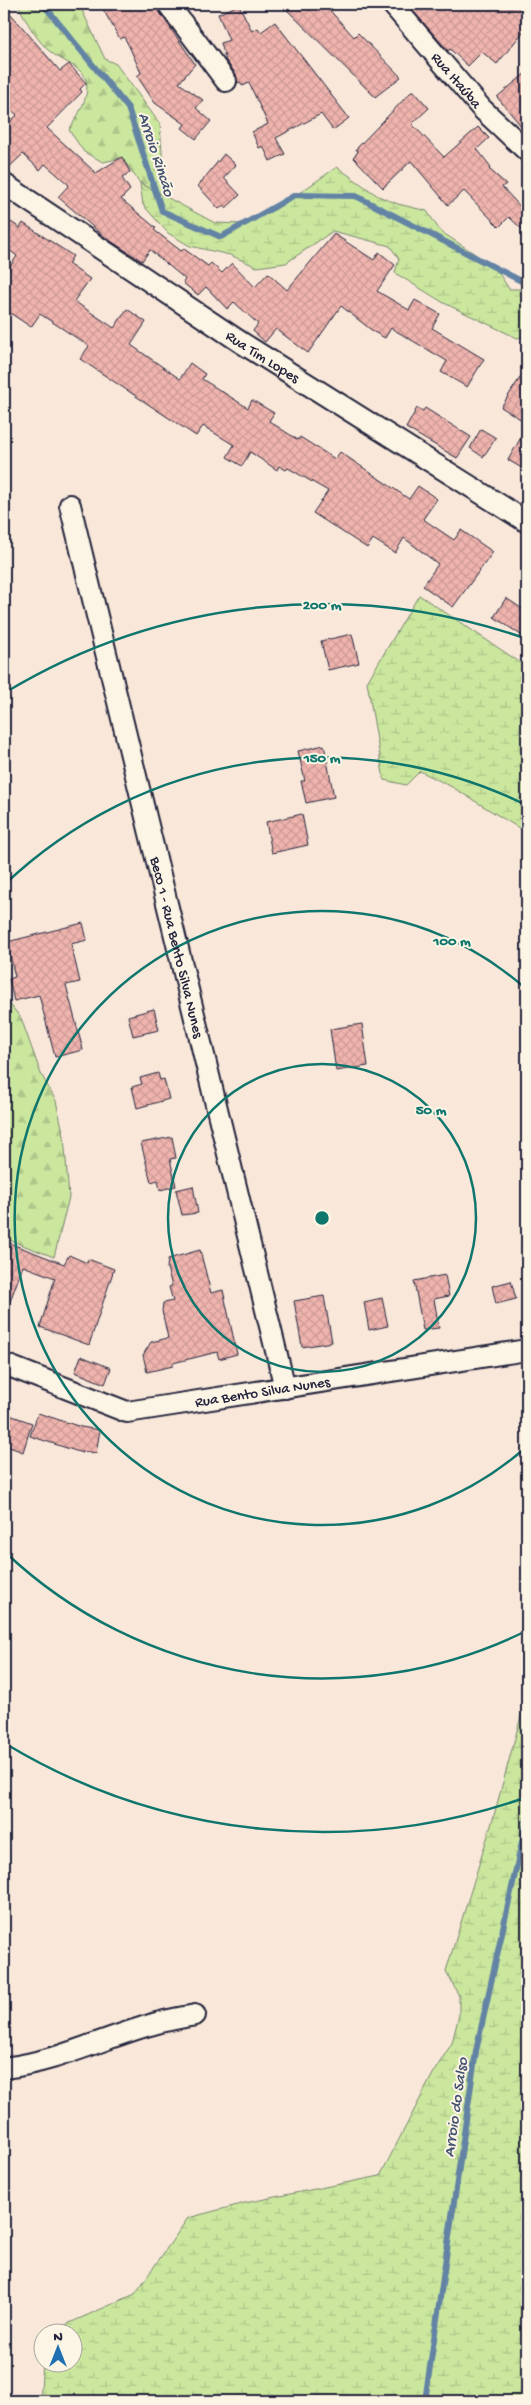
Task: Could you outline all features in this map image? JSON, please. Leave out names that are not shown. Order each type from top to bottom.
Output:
[{"type":"street","points":[[168,4],[226,81]]},
{"type":"street","name":"Rua Itaúba","points":[[392,4],[482,109],[527,151]]},
{"type":"street","name":"Rua Tim Lopes","points":[[4,184],[242,343],[527,522]]},
{"type":"street","name":"Beco 1 - Rua Bento Silva Nunes","points":[[70,505],[285,1388]]},
{"type":"street","name":"Rua Bento Silva Nunes","points":[[4,1364],[127,1412],[527,1350]]},
{"type":"street","points":[[4,2068],[59,2057],[150,2025],[195,2015]]},
{"type":"green space","points":[[18,4],[79,4],[105,59],[116,64],[160,124],[165,196],[140,183],[122,158],[103,162],[84,152],[69,130],[85,100],[87,84],[84,77],[79,70],[47,49],[31,28]]},
{"type":"green space","points":[[337,167],[378,196],[398,204],[427,211],[440,231],[495,267],[509,289],[527,289],[527,335],[517,338],[444,303],[395,273],[399,259],[390,246],[333,231],[286,263],[257,267],[230,255],[190,246],[168,233],[143,205],[140,183],[215,223],[245,224],[276,209]]},
{"type":"green space","points":[[419,595],[527,667],[527,833],[452,787],[420,771],[406,785],[384,780],[367,682]]},
{"type":"green space","points":[[4,997],[21,1018],[41,1074],[56,1101],[64,1136],[69,1197],[54,1257],[4,1238]]},
{"type":"green space","points":[[527,1694],[527,2401],[40,2401],[42,2372],[82,2372],[82,2322],[72,2322],[135,2294],[188,2218],[245,2203],[380,2176],[435,2070],[452,2043],[459,2015],[459,1996],[446,1971],[493,1819]]},
{"type":"building","points":[[100,4],[154,4],[195,64],[179,83],[203,100],[196,108],[211,121],[196,139],[182,128],[185,124],[155,103],[137,76],[141,73],[124,37],[120,39]]},
{"type":"building","points":[[281,4],[324,4],[354,37],[358,33],[401,77],[375,97]]},
{"type":"building","points":[[407,4],[527,4],[527,27],[497,64],[482,52],[468,66],[450,49],[448,51]]},
{"type":"building","points":[[239,5],[252,31],[258,28],[261,32],[275,22],[349,118],[333,130],[321,114],[276,138],[285,154],[270,161],[263,146],[259,148],[252,132],[268,124],[249,83],[243,86],[240,82],[237,83],[236,74],[226,61],[221,43],[229,40],[218,14]]},
{"type":"building","points":[[4,6],[60,71],[69,64],[86,83],[80,89],[82,92],[47,128],[96,173],[122,157],[130,172],[122,178],[130,190],[121,199],[156,228],[154,230],[181,251],[184,249],[208,266],[211,263],[222,273],[232,263],[255,287],[268,273],[287,290],[334,234],[374,260],[379,252],[395,265],[377,291],[409,310],[415,300],[440,314],[432,328],[484,359],[467,387],[441,372],[447,361],[391,328],[385,338],[374,332],[341,306],[308,353],[276,329],[265,342],[253,331],[258,324],[234,302],[227,309],[206,287],[198,295],[183,283],[185,279],[150,250],[142,261],[106,238],[58,197],[69,185],[45,164],[40,170],[23,154],[4,172],[4,128],[17,115],[4,103]]},
{"type":"building","points":[[527,72],[527,133],[497,97]]},
{"type":"building","points":[[413,90],[429,108],[412,124],[444,157],[478,127],[489,138],[477,149],[491,167],[489,169],[506,184],[502,187],[527,214],[527,234],[509,217],[499,227],[464,191],[448,205],[411,161],[383,188],[353,157],[358,152],[356,149]]},
{"type":"building","points":[[224,154],[236,165],[224,178],[240,195],[226,208],[224,205],[219,209],[198,186]]},
{"type":"building","points":[[11,222],[20,228],[23,223],[73,256],[68,264],[90,279],[74,301],[114,328],[127,309],[146,322],[131,345],[180,379],[190,363],[205,374],[202,379],[248,408],[252,400],[274,413],[269,421],[298,440],[300,437],[335,459],[340,452],[409,499],[418,486],[437,499],[423,519],[454,540],[461,530],[493,552],[453,607],[423,586],[438,564],[404,538],[395,553],[373,539],[367,548],[313,513],[328,491],[288,468],[286,470],[279,466],[277,470],[250,452],[242,466],[227,457],[234,445],[203,426],[196,436],[80,359],[89,346],[40,314],[31,327],[4,309],[4,275],[17,256],[4,246],[4,231]]},
{"type":"building","points":[[527,367],[527,423],[501,407]]},
{"type":"building","points":[[417,408],[423,411],[425,408],[471,437],[457,458],[406,428]]},
{"type":"building","points":[[527,427],[527,471],[508,460]]},
{"type":"building","points":[[481,429],[496,438],[483,457],[470,448]]},
{"type":"building","points":[[506,598],[527,612],[527,639],[494,617]]},
{"type":"building","points":[[352,634],[359,663],[328,670],[321,641]]},
{"type":"building","points":[[324,745],[334,797],[306,803],[301,781],[305,781],[298,751]]},
{"type":"building","points":[[302,814],[308,845],[272,853],[266,822]]},
{"type":"building","points":[[83,923],[87,940],[71,944],[80,982],[66,985],[83,1050],[55,1057],[39,995],[14,1001],[9,979],[15,977],[7,942]]},
{"type":"building","points":[[154,1009],[159,1030],[133,1036],[128,1016]]},
{"type":"building","points":[[362,1024],[368,1066],[336,1071],[330,1029]]},
{"type":"building","points":[[158,1073],[160,1080],[164,1079],[169,1099],[137,1108],[132,1087],[142,1084],[140,1078]]},
{"type":"building","points":[[172,1137],[176,1158],[170,1159],[176,1186],[160,1190],[158,1180],[151,1182],[141,1143]]},
{"type":"building","points":[[193,1186],[198,1213],[182,1215],[176,1190]]},
{"type":"building","points":[[4,1241],[64,1264],[69,1255],[87,1263],[88,1259],[114,1269],[89,1345],[40,1327],[55,1278],[23,1266],[6,1312],[4,1311]]},
{"type":"building","points":[[200,1250],[211,1293],[223,1290],[237,1354],[219,1359],[217,1352],[173,1363],[173,1366],[147,1372],[143,1355],[151,1342],[168,1338],[162,1311],[163,1303],[173,1301],[169,1287],[172,1286],[167,1268],[168,1259]]},
{"type":"building","points":[[445,1275],[449,1296],[434,1299],[439,1328],[423,1330],[414,1281]]},
{"type":"building","points":[[511,1281],[516,1299],[496,1304],[492,1286]]},
{"type":"building","points":[[324,1296],[332,1342],[302,1347],[294,1301]]},
{"type":"building","points":[[382,1298],[388,1326],[369,1330],[364,1302]]},
{"type":"building","points":[[81,1356],[111,1368],[105,1384],[75,1372]]},
{"type":"building","points":[[4,1413],[32,1423],[23,1452],[4,1445]]},
{"type":"building","points":[[38,1413],[81,1427],[100,1430],[96,1453],[82,1451],[82,1453],[30,1436]]},
{"type":"waterway","name":"Arroio Rincão","points":[[43,4],[128,108],[162,211],[221,237],[295,195],[356,196],[527,284]]},
{"type":"waterway","name":"Arroio do Salso","points":[[425,2401],[476,2051],[527,1819]]}]
